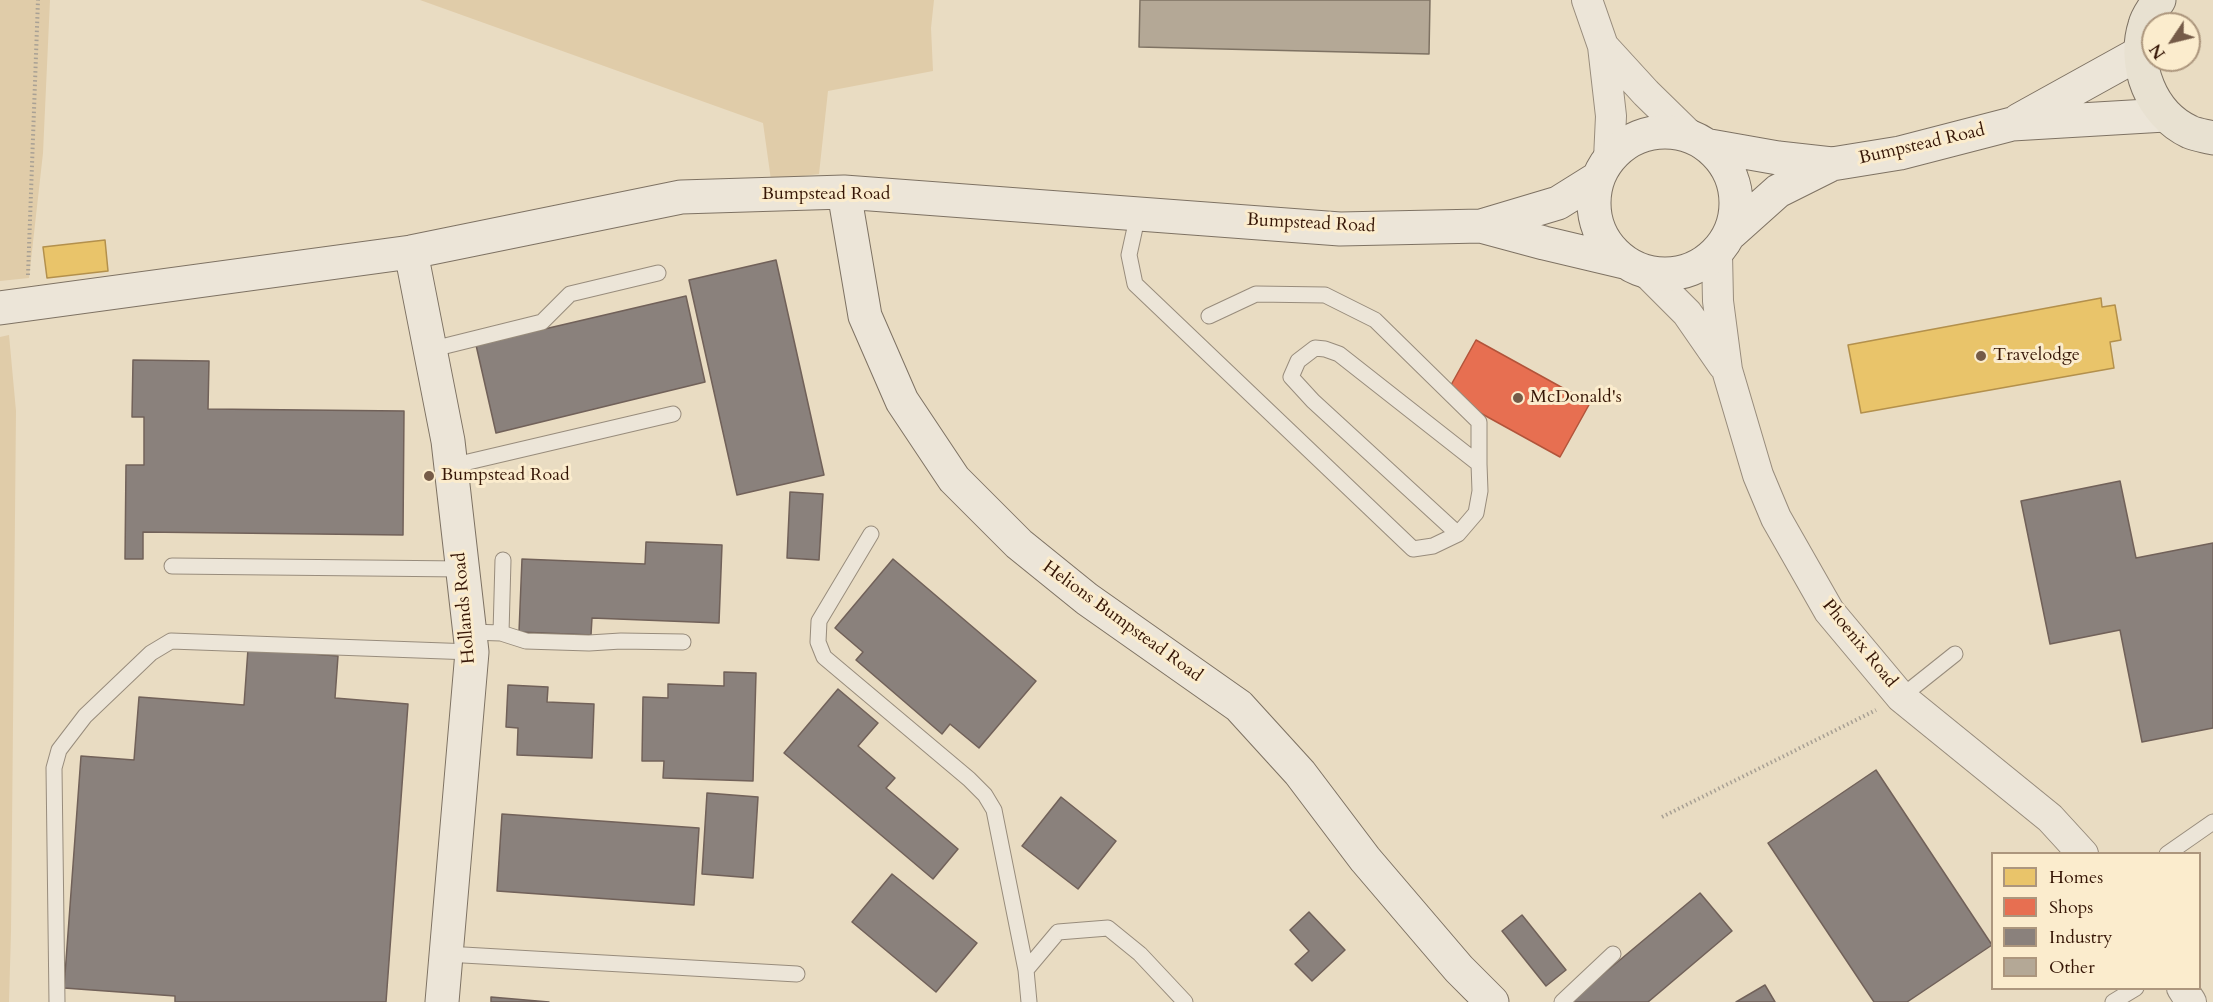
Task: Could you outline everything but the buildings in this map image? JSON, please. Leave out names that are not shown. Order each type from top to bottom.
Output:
[{"type":"main road","name":"Bumpstead Road","points":[[2012,124],[2141,23]]},
{"type":"main road","points":[[2145,72],[2145,83],[2165,115],[2190,132],[2213,138]]},
{"type":"main road","name":"Bumpstead Road","points":[[1724,243],[1778,191],[1832,164],[1900,153],[2012,124],[2165,115]]},
{"type":"main road","points":[[1666,131],[1699,141],[1725,163],[1735,184],[1737,209],[1724,243],[1696,268],[1672,275],[1635,267],[1606,244],[1596,220],[1594,199],[1604,168],[1624,144],[1644,135],[1666,131]]},
{"type":"main road","name":"Bumpstead Road","points":[[1699,141],[1832,164]]},
{"type":"main road","name":"Bumpstead Road","points":[[14,306],[411,252],[681,197],[844,192],[1340,229],[1480,226],[1558,203],[1604,168]]},
{"type":"main road","name":"Helions Bumpstead Road","points":[[844,192],[865,316],[902,401],[954,479],[1019,544],[1044,565],[1087,599],[1239,706],[1300,773],[1365,859],[1459,969],[1492,1002]]},
{"type":"main road","name":"Bumpstead Road","points":[[1480,226],[1635,267]]},
{"type":"main road","name":"Hollands Road","points":[[411,252],[448,441],[463,569],[481,639],[442,1002]]},
{"type":"street","points":[[1587,0],[1603,46],[1611,116],[1604,168]]},
{"type":"street","points":[[1603,46],[1646,93],[1699,141]]},
{"type":"street","name":"Phoenix Road","points":[[1724,243],[1718,301],[1727,370],[1758,475],[1776,518],[1829,612],[1901,697],[2050,818],[2081,852]]},
{"type":"street","name":"Phoenix Road","points":[[1635,267],[1687,313],[1727,370]]},
{"type":"lane","points":[[1138,214],[1129,255],[1135,284],[1413,549],[1433,546],[1458,534],[1476,513],[1480,491],[1479,422],[1375,320],[1325,295],[1257,294],[1209,316]]},
{"type":"lane","points":[[429,350],[543,322],[570,294],[658,273]]},
{"type":"lane","points":[[1458,534],[1313,401],[1291,377],[1298,362],[1315,348],[1339,354],[1479,464]]},
{"type":"lane","points":[[451,466],[673,414]]},
{"type":"lane","points":[[871,534],[819,621],[818,642],[824,657],[969,779],[985,795],[994,810],[1026,970],[1029,1002]]},
{"type":"lane","points":[[481,639],[502,560]]},
{"type":"lane","points":[[172,566],[463,569]]},
{"type":"lane","points":[[57,1002],[54,768],[59,750],[101,699],[151,653],[171,641],[481,639],[589,643],[683,642]]},
{"type":"lane","points":[[1901,697],[1955,654]]},
{"type":"lane","points":[[2171,852],[2213,822]]},
{"type":"lane","points":[[1026,970],[1058,932],[1108,928],[1140,954],[1185,1002]]},
{"type":"lane","points":[[446,954],[797,974]]},
{"type":"lane","points":[[1562,1002],[1613,954]]},
{"type":"lane","points":[[2113,1002],[2133,990]]},
{"type":"path","points":[[14,306],[38,0]]},
{"type":"path","points":[[1662,817],[1901,697]]},
{"type":"shaded area","points":[[0,0],[50,0],[43,153],[29,278],[0,281]]},
{"type":"shaded area","points":[[420,0],[934,0],[931,28],[933,71],[828,91],[819,174],[771,180],[763,123]]},
{"type":"shaded area","points":[[9,335],[16,411],[11,932],[9,1002],[0,1002],[0,337]]},
{"type":"place","name":"Travelodge","points":[[1981,356]]},
{"type":"place","name":"McDonald's","points":[[1518,398]]},
{"type":"place","name":"Bumpstead Road","points":[[429,476]]}]
